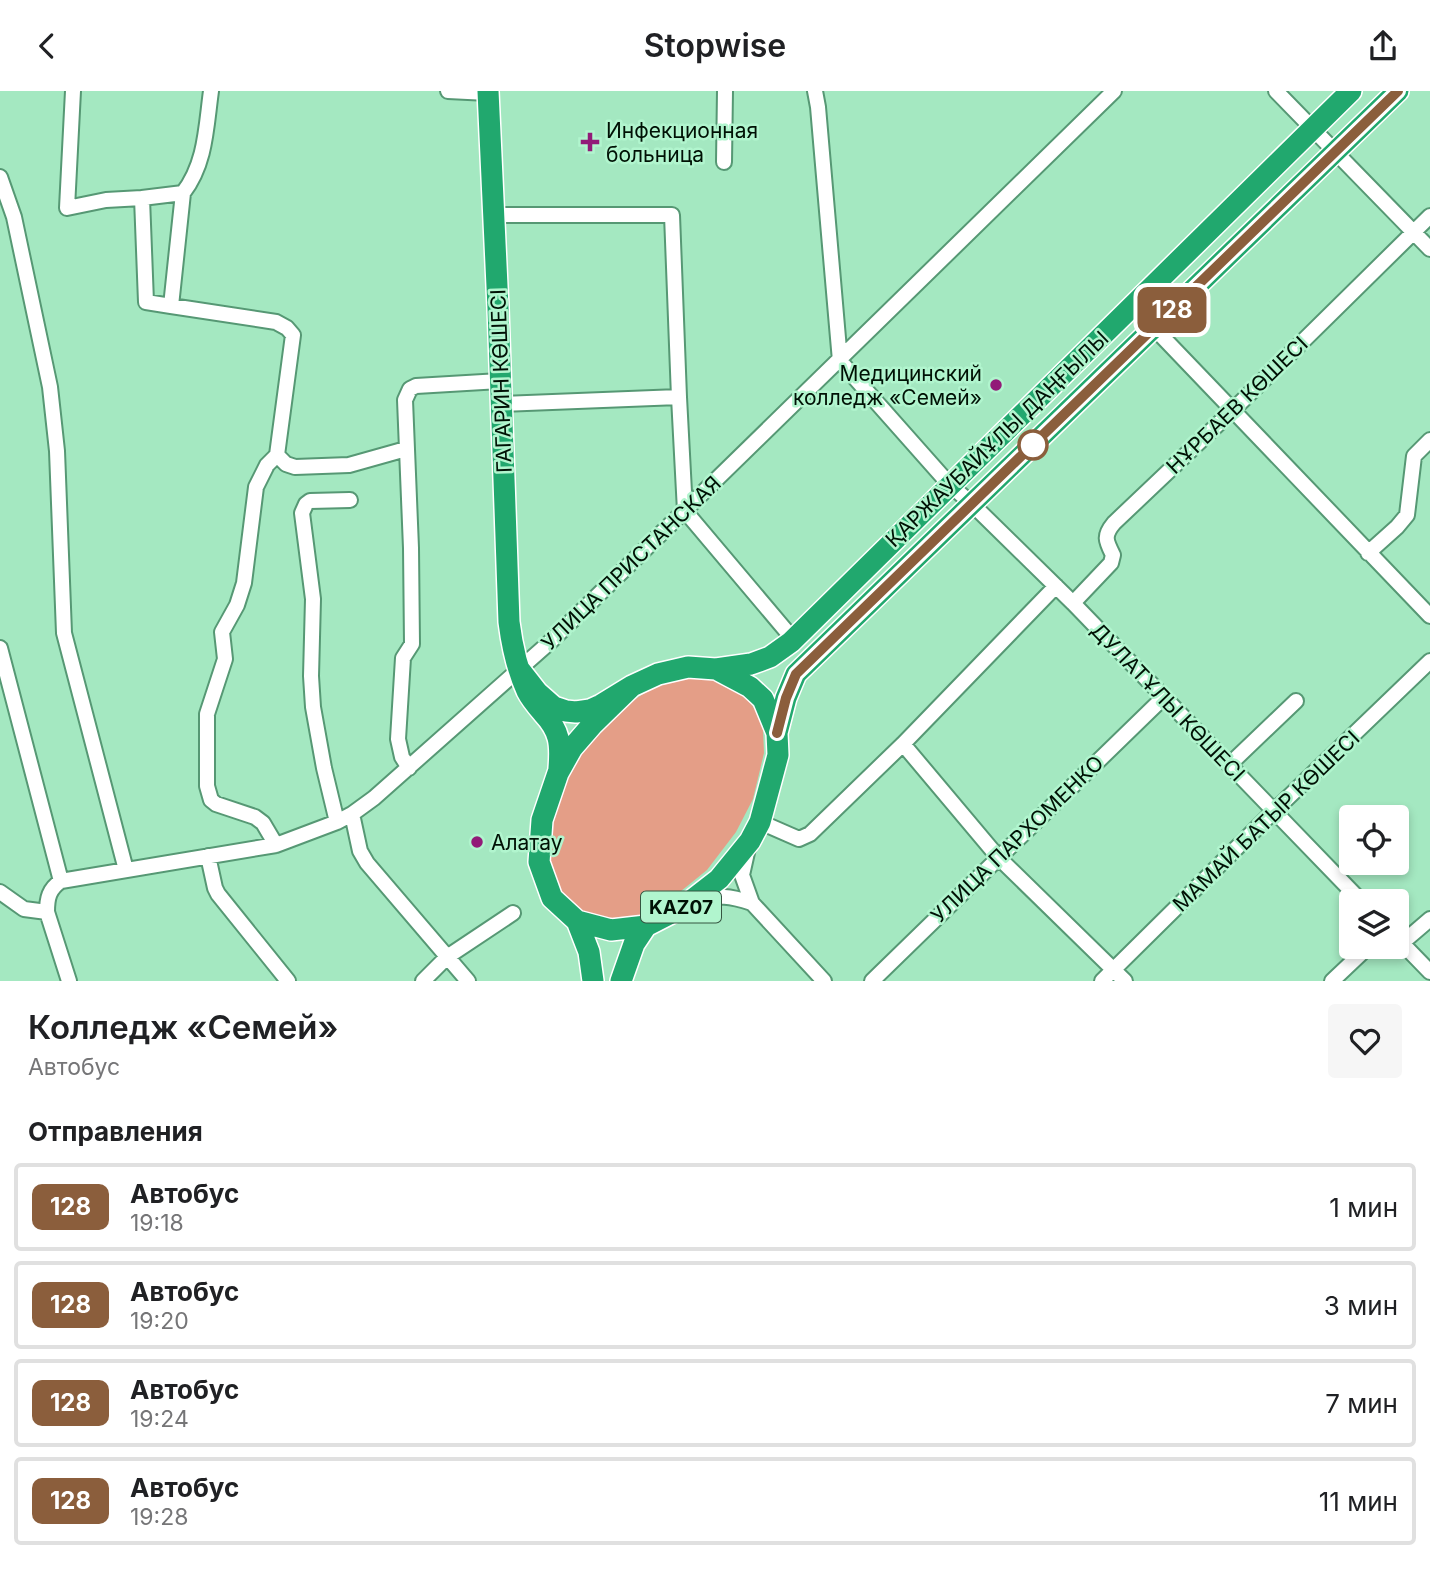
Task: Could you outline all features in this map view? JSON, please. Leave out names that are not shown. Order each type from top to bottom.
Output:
[{"type":"highway","name":"ҚАРЖАУБАЙҰЛЫ ДАҢҒЫЛЫ","points":[[716,669],[751,664],[770,657],[793,639],[1351,91]]},
{"type":"highway","name":"ҚАРЖАУБАЙҰЛЫ ДАҢҒЫЛЫ","points":[[777,733],[786,698],[796,674],[1398,91]]},
{"type":"highway","name":"ГАГАРИН КӨШЕСІ","points":[[488,92],[509,622],[513,653],[519,669]]},
{"type":"highway","name":"KAZ07","points":[[519,669],[537,692],[566,712],[590,710],[659,674],[688,667],[716,669],[750,687],[763,699],[777,733],[778,755],[755,831],[719,879],[683,907],[646,926],[611,930],[577,921]]},
{"type":"highway","name":"KAZ07","points":[[519,669],[531,699],[559,736],[561,750],[558,773]]},
{"type":"highway","name":"KAZ07","points":[[593,981],[589,952],[577,921],[552,898],[539,862],[542,820],[558,773],[572,748],[632,686]]},
{"type":"highway","name":"KAZ07","points":[[621,981],[634,944],[646,926]]},
{"type":"street","points":[[73,91],[67,208],[106,200],[183,193]]},
{"type":"street","points":[[171,306],[183,193],[201,160],[211,91]]},
{"type":"street","points":[[448,91],[488,92]]},
{"type":"street","points":[[724,162],[725,91]]},
{"type":"street","points":[[815,91],[840,361]]},
{"type":"street","name":"УЛИЦА ПРИСТАНСКАЯ","points":[[61,881],[276,845],[337,822],[374,798],[550,642],[1114,91]]},
{"type":"street","points":[[1276,91],[1430,249]]},
{"type":"street","points":[[0,177],[14,217],[50,387],[57,451],[64,633],[127,870]]},
{"type":"street","points":[[142,198],[146,302],[276,322],[293,335],[276,455],[267,465],[256,487],[244,583],[222,632],[225,659],[207,714],[207,786],[211,800],[255,817],[263,823],[276,845]]},
{"type":"street","points":[[494,215],[672,215],[685,511],[793,639]]},
{"type":"street","name":"НҰРБАЕВ КӨШЕСІ","points":[[1073,603],[1111,563],[1113,555],[1106,536],[1108,530],[1430,216]]},
{"type":"street","points":[[1154,328],[1430,616]]},
{"type":"street","name":"ДУЛАТҰЛЫ КӨШЕСІ","points":[[840,361],[950,484],[1073,603],[1349,889]]},
{"type":"street","points":[[409,768],[402,757],[398,739],[403,658],[412,644],[405,400],[410,389],[416,386],[500,381]]},
{"type":"street","points":[[502,404],[678,397]]},
{"type":"street","points":[[1368,553],[1407,515],[1413,456],[1430,440]]},
{"type":"street","points":[[276,455],[286,464],[295,467],[349,465],[406,449]]},
{"type":"street","points":[[337,822],[313,706],[313,599],[302,513],[310,502],[350,500]]},
{"type":"street","points":[[824,981],[752,904],[743,875],[755,831],[783,833],[799,839],[810,834],[903,744],[1056,586]]},
{"type":"street","points":[[0,648],[61,881],[50,893],[47,912],[69,981]]},
{"type":"street","name":"МАМАЙ БАТЫР КӨШЕСІ","points":[[1102,981],[1273,811],[1430,661]]},
{"type":"street","name":"УЛИЦА ПАРХОМЕНКО","points":[[872,981],[1163,698]]},
{"type":"street","points":[[1229,765],[1296,701]]},
{"type":"street","points":[[903,744],[998,857],[1125,981]]},
{"type":"street","points":[[352,814],[360,851],[367,863],[468,981]]},
{"type":"street","points":[[208,856],[218,894],[288,981]]},
{"type":"street","points":[[0,892],[24,909],[47,912]]},
{"type":"street","points":[[683,907],[705,898],[728,896],[752,904]]},
{"type":"street","points":[[423,981],[447,957],[513,913]]},
{"type":"street","points":[[1409,933],[1430,919]]},
{"type":"street","points":[[1409,950],[1430,972]]},
{"type":"street","points":[[1332,981],[1355,959]]},
{"type":"shaded area","points":[[700,675],[721,679],[744,694],[756,711],[763,729],[764,753],[753,799],[736,832],[707,870],[670,900],[640,915],[608,920],[583,912],[560,892],[547,863],[549,826],[561,791],[587,745],[626,705],[654,687],[676,678]]},
{"type":"bus line","name":"128","points":[[777,733],[786,698],[796,674],[1398,91]]},
{"type":"place","name":"Инфекционная больница","points":[[590,142]]},
{"type":"place","name":"Медицинский колледж «Семей»","points":[[996,385]]},
{"type":"place","name":"Алатау","points":[[477,842]]}]
